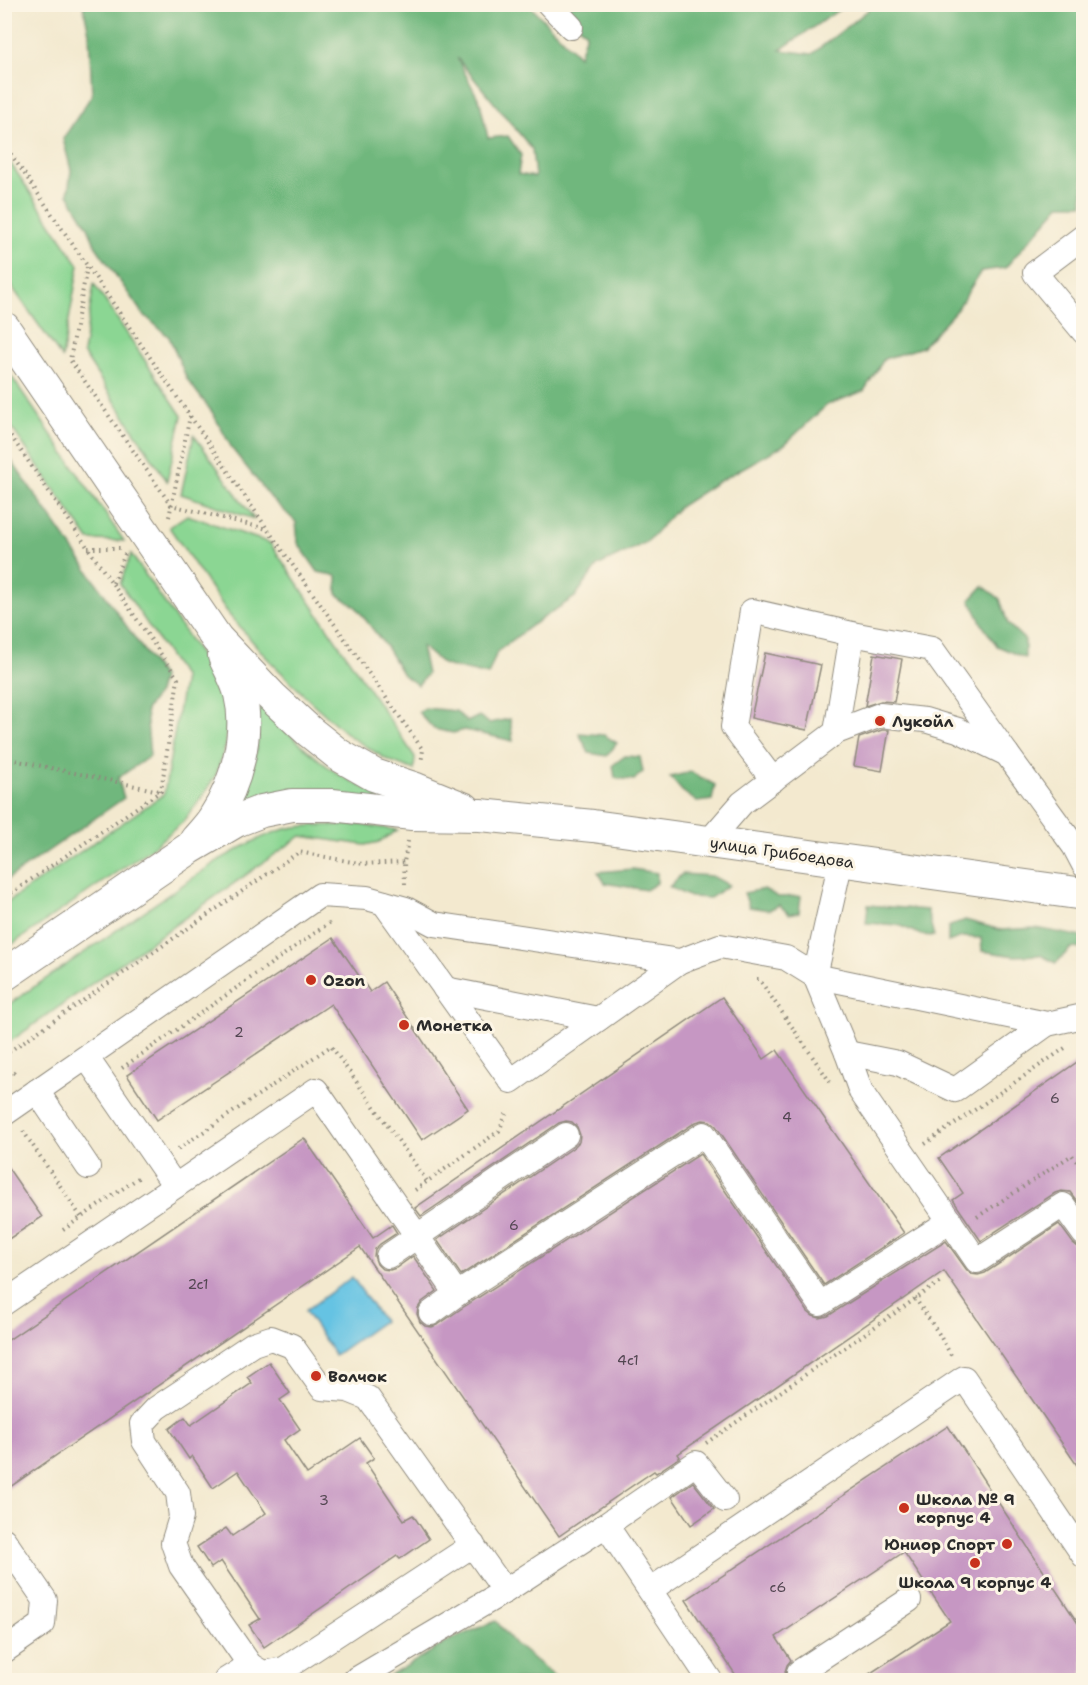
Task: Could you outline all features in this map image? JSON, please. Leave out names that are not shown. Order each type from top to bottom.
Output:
[{"type":"main road","points":[[4,328],[217,639],[272,697],[310,732],[339,755],[414,802]]},
{"type":"main road","points":[[190,848],[214,818],[237,768],[241,752],[243,715],[240,693],[217,639]]},
{"type":"main road","points":[[4,975],[190,848],[236,821],[262,811],[292,805],[414,802]]},
{"type":"main road","name":"улица Грибоедова","points":[[414,802],[480,815],[593,826],[709,841],[1083,894]]},
{"type":"street","points":[[549,4],[570,27]]},
{"type":"street","points":[[1083,236],[1035,273],[1083,332]]},
{"type":"street","points":[[773,780],[733,727],[752,611],[852,634],[932,649],[1074,846],[1083,865]]},
{"type":"street","points":[[836,732],[852,634]]},
{"type":"street","points":[[709,841],[742,803],[836,732],[880,715],[925,720],[958,730],[1007,754]]},
{"type":"street","points":[[841,860],[815,976],[861,1092],[959,1218],[977,1261],[1063,1205],[1083,1234]]},
{"type":"street","points":[[12,1120],[38,1091],[320,895],[367,898],[395,906],[434,924],[680,961]]},
{"type":"street","points":[[395,906],[445,988],[511,1082],[680,961],[720,946],[786,958],[815,976],[1047,1024]]},
{"type":"street","points":[[445,988],[598,1019]]},
{"type":"street","points":[[847,1053],[898,1063],[955,1090],[1047,1024],[1083,1017]]},
{"type":"street","points":[[87,1058],[175,1186]]},
{"type":"street","points":[[4,1303],[316,1090],[457,1294]]},
{"type":"street","points":[[38,1091],[88,1167]]},
{"type":"street","points":[[431,1313],[704,1134],[820,1304],[959,1218]]},
{"type":"street","points":[[388,1256],[566,1135]]},
{"type":"street","points":[[473,1545],[284,1669],[263,1673],[250,1665],[181,1566],[172,1543],[181,1517],[178,1493],[144,1441],[142,1424],[157,1408],[253,1344],[271,1338],[292,1346],[322,1388],[348,1390],[368,1398],[473,1545],[505,1591]]},
{"type":"street","points":[[650,1590],[964,1378],[1083,1556]]},
{"type":"street","points":[[355,1680],[505,1591],[696,1463],[725,1500]]},
{"type":"street","points":[[606,1525],[710,1680]]},
{"type":"street","points":[[4,1540],[45,1600],[43,1624],[4,1651]]},
{"type":"street","points":[[799,1672],[909,1600]]},
{"type":"street","points":[[226,1680],[250,1665]]},
{"type":"path","points":[[4,144],[268,530],[423,750],[395,906]]},
{"type":"path","points":[[87,266],[69,360],[171,505],[268,530]]},
{"type":"path","points":[[146,534],[168,520],[190,415]]},
{"type":"path","points":[[4,426],[178,679],[161,791],[4,898]]},
{"type":"path","points":[[88,548],[128,548],[113,584]]},
{"type":"path","points":[[4,758],[161,791]]},
{"type":"path","points":[[4,1055],[299,852],[363,864],[404,862]]},
{"type":"path","points":[[118,1071],[338,917]]},
{"type":"path","points":[[922,1146],[1068,1046]]},
{"type":"path","points":[[394,1204],[499,1131],[508,1110]]},
{"type":"path","points":[[12,1120],[81,1217]]},
{"type":"path","points":[[959,1218],[978,1217],[1072,1155],[1083,1172]]},
{"type":"path","points":[[696,1463],[697,1449],[940,1281]]},
{"type":"path","points":[[915,1298],[964,1378]]},
{"type":"green space","points":[[83,5],[529,5],[579,56],[586,33],[558,5],[846,5],[780,50],[812,54],[872,5],[1083,5],[1083,204],[1061,204],[1005,268],[981,271],[958,308],[922,347],[884,359],[864,391],[827,405],[784,445],[716,483],[679,507],[647,542],[597,566],[575,597],[532,625],[497,652],[488,675],[444,665],[421,646],[427,674],[418,685],[403,675],[387,648],[356,607],[337,594],[337,576],[318,572],[298,543],[296,522],[271,498],[233,450],[212,412],[187,379],[169,337],[142,313],[96,247],[88,227],[68,194],[71,170],[63,139],[92,95],[89,33]],"holes":[[[457,58],[532,149],[535,177],[518,174],[521,155],[508,136],[488,138],[480,102]]]},
{"type":"green space","points":[[5,155],[79,265],[62,358],[5,277]]},
{"type":"green space","points":[[94,284],[182,416],[167,481],[83,353]]},
{"type":"green space","points":[[5,367],[124,541],[89,540],[5,418]]},
{"type":"green space","points":[[194,435],[254,519],[181,494]]},
{"type":"green space","points":[[4,450],[162,677],[158,693],[146,710],[150,756],[118,778],[124,798],[5,881]]},
{"type":"green space","points":[[187,515],[270,543],[415,757],[414,770],[386,759],[349,736],[267,658],[230,616],[169,527]]},
{"type":"green space","points":[[131,554],[195,647],[216,682],[227,715],[226,744],[216,775],[183,822],[149,850],[5,949],[5,904],[164,794],[184,678],[120,584]]},
{"type":"green space","points":[[983,586],[1000,599],[1008,624],[1025,640],[1025,658],[997,646],[983,626],[970,600]]},
{"type":"green space","points":[[252,698],[331,769],[393,801],[237,809],[252,774],[258,739]]},
{"type":"green space","points":[[425,708],[456,711],[467,722],[479,716],[489,723],[510,719],[513,741],[465,730],[453,733],[434,729],[418,712]]},
{"type":"green space","points":[[579,733],[604,735],[617,743],[607,756],[589,753]]},
{"type":"green space","points":[[625,756],[640,757],[643,772],[634,780],[615,778],[613,765]]},
{"type":"green space","points":[[691,772],[715,785],[712,800],[697,802],[682,791],[670,777]]},
{"type":"green space","points":[[361,825],[398,830],[379,842],[365,845],[301,836],[5,1045],[5,1007],[219,860],[282,830],[311,826]]},
{"type":"green space","points":[[633,869],[657,873],[657,883],[646,890],[605,883],[598,872]]},
{"type":"green space","points":[[682,874],[712,876],[729,885],[710,898],[690,897],[669,887]]},
{"type":"green space","points":[[764,889],[778,897],[801,896],[799,912],[789,914],[779,905],[769,910],[749,907],[744,893]]},
{"type":"green space","points":[[868,905],[927,910],[934,936],[921,935],[899,925],[866,923]]},
{"type":"green space","points":[[965,920],[1001,930],[1036,928],[1083,937],[1083,949],[1071,948],[1056,963],[1040,955],[1015,956],[982,951],[981,938],[962,937],[948,942],[948,927]]},
{"type":"green space","points":[[496,1621],[515,1644],[559,1680],[383,1680],[452,1639]]},
{"type":"water","points":[[352,1277],[383,1321],[335,1355],[305,1311]]},
{"type":"building","points":[[765,653],[821,665],[807,730],[751,718]]},
{"type":"building","points":[[874,654],[902,659],[894,702],[881,701],[865,706]]},
{"type":"building","points":[[882,730],[889,730],[882,771],[854,766],[859,738]]},
{"type":"building","points":[[333,938],[370,992],[384,982],[468,1109],[422,1140],[331,1004],[157,1120],[127,1075]]},
{"type":"building","points":[[722,997],[764,1059],[777,1050],[904,1233],[824,1285],[716,1126],[710,1121],[703,1120],[696,1122],[461,1275],[437,1240],[574,1147],[579,1142],[580,1135],[577,1127],[572,1122],[559,1123],[421,1216],[415,1208]]},
{"type":"building","points":[[1083,1058],[1083,1209],[1070,1192],[1061,1191],[981,1241],[953,1200],[963,1193],[939,1158]]},
{"type":"building","points":[[304,1138],[373,1238],[392,1225],[397,1233],[375,1249],[374,1256],[377,1264],[382,1269],[390,1270],[413,1256],[437,1291],[422,1302],[417,1314],[420,1322],[432,1327],[700,1154],[808,1312],[820,1318],[828,1316],[946,1241],[966,1269],[971,1274],[978,1275],[985,1273],[1059,1224],[1073,1243],[1083,1248],[1083,1474],[944,1271],[678,1454],[680,1457],[656,1473],[654,1471],[559,1536],[360,1247],[4,1491],[4,1343]]},
{"type":"building","points":[[4,1162],[42,1217],[4,1242]]},
{"type":"building","points":[[269,1362],[290,1393],[280,1400],[300,1429],[284,1440],[307,1474],[360,1438],[374,1458],[366,1463],[404,1520],[413,1515],[429,1539],[400,1559],[397,1556],[264,1647],[249,1625],[260,1619],[221,1561],[211,1568],[197,1547],[226,1528],[232,1536],[266,1513],[238,1471],[213,1488],[192,1456],[189,1459],[169,1429],[185,1417],[191,1425],[252,1383],[247,1377]]},
{"type":"building","name":"Школа 9 корпус 4","points":[[948,1426],[1083,1631],[1083,1680],[860,1680],[950,1621],[904,1552],[776,1637],[791,1660],[785,1672],[788,1680],[739,1680],[686,1600]]},
{"type":"building","points":[[693,1482],[714,1509],[691,1525],[672,1497]]},
{"type":"place","name":"Лукойл","points":[[880,721]]},
{"type":"place","name":"Ozon","points":[[311,980]]},
{"type":"place","name":"Монетка","points":[[404,1025]]},
{"type":"place","name":"Волчок","points":[[316,1376]]},
{"type":"place","name":"Школа № 9 корпус 4","points":[[904,1508]]},
{"type":"place","name":"Юниор Спорт","points":[[1007,1544]]},
{"type":"place","name":"Школа 9 корпус 4","points":[[975,1563]]}]
